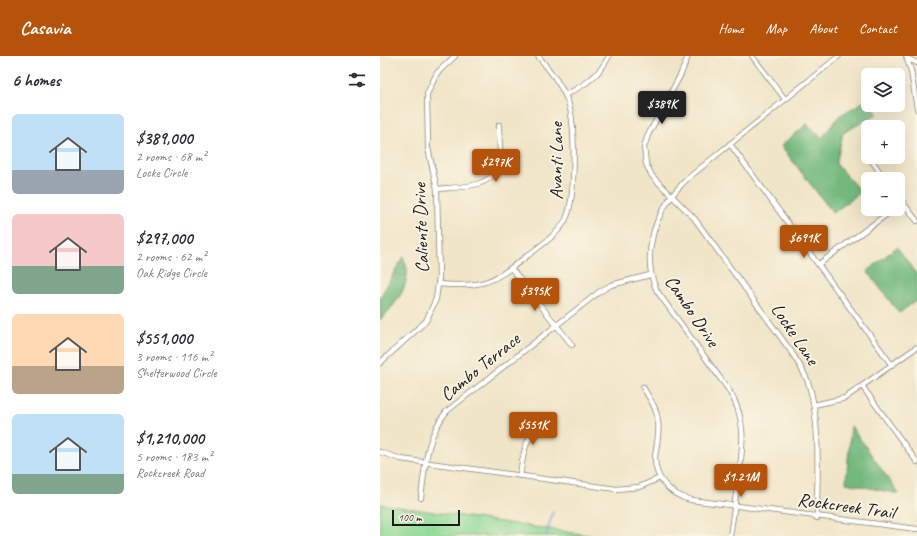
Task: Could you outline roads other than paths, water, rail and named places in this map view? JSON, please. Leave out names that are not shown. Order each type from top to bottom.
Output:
[{"type":"street","name":"Avanti Lane","points":[[438,284],[461,286],[479,285],[492,281],[558,231],[567,218],[571,208],[572,194],[572,118],[565,95],[538,56]]},
{"type":"street","points":[[565,95],[585,85],[594,78],[609,56]]},
{"type":"street","name":"Locke Lane","points":[[688,56],[682,74],[651,128],[644,147],[649,172],[694,218],[797,360],[809,384],[814,405],[817,518]]},
{"type":"street","points":[[752,56],[785,99]]},
{"type":"street","name":"Cambo Drive","points":[[730,536],[743,451],[743,427],[738,406],[721,379],[661,297],[650,275],[649,256],[651,245],[663,209],[672,195],[699,168],[838,56]]},
{"type":"street","name":"Caliente Drive","points":[[380,363],[426,321],[434,306],[438,284],[437,189],[428,148],[427,94],[437,73],[452,57]]},
{"type":"street","points":[[907,57],[917,63]]},
{"type":"street","points":[[907,57],[911,71],[917,109]]},
{"type":"street","points":[[915,95],[917,86]]},
{"type":"street","points":[[437,189],[479,184],[486,181],[494,174],[500,162],[498,125]]},
{"type":"street","points":[[730,144],[891,364]]},
{"type":"street","points":[[874,164],[881,172]]},
{"type":"street","points":[[905,205],[917,221]]},
{"type":"street","points":[[819,264],[884,216]]},
{"type":"street","points":[[511,268],[572,345]]},
{"type":"street","name":"Cambo Terrace","points":[[421,498],[432,435],[447,411],[556,325],[606,288],[650,275]]},
{"type":"street","points":[[814,405],[839,401],[917,347]]},
{"type":"street","points":[[862,386],[917,462]]},
{"type":"street","name":"Rockcreek Trail","points":[[643,387],[654,407],[659,422],[655,458],[660,478],[670,490],[683,498],[817,518],[917,529]]},
{"type":"street","points":[[520,476],[526,441],[536,427],[549,417]]},
{"type":"street","points":[[380,452],[393,458],[621,490],[639,487],[660,478]]},
{"type":"waterway","points":[[546,536],[553,512]]}]
